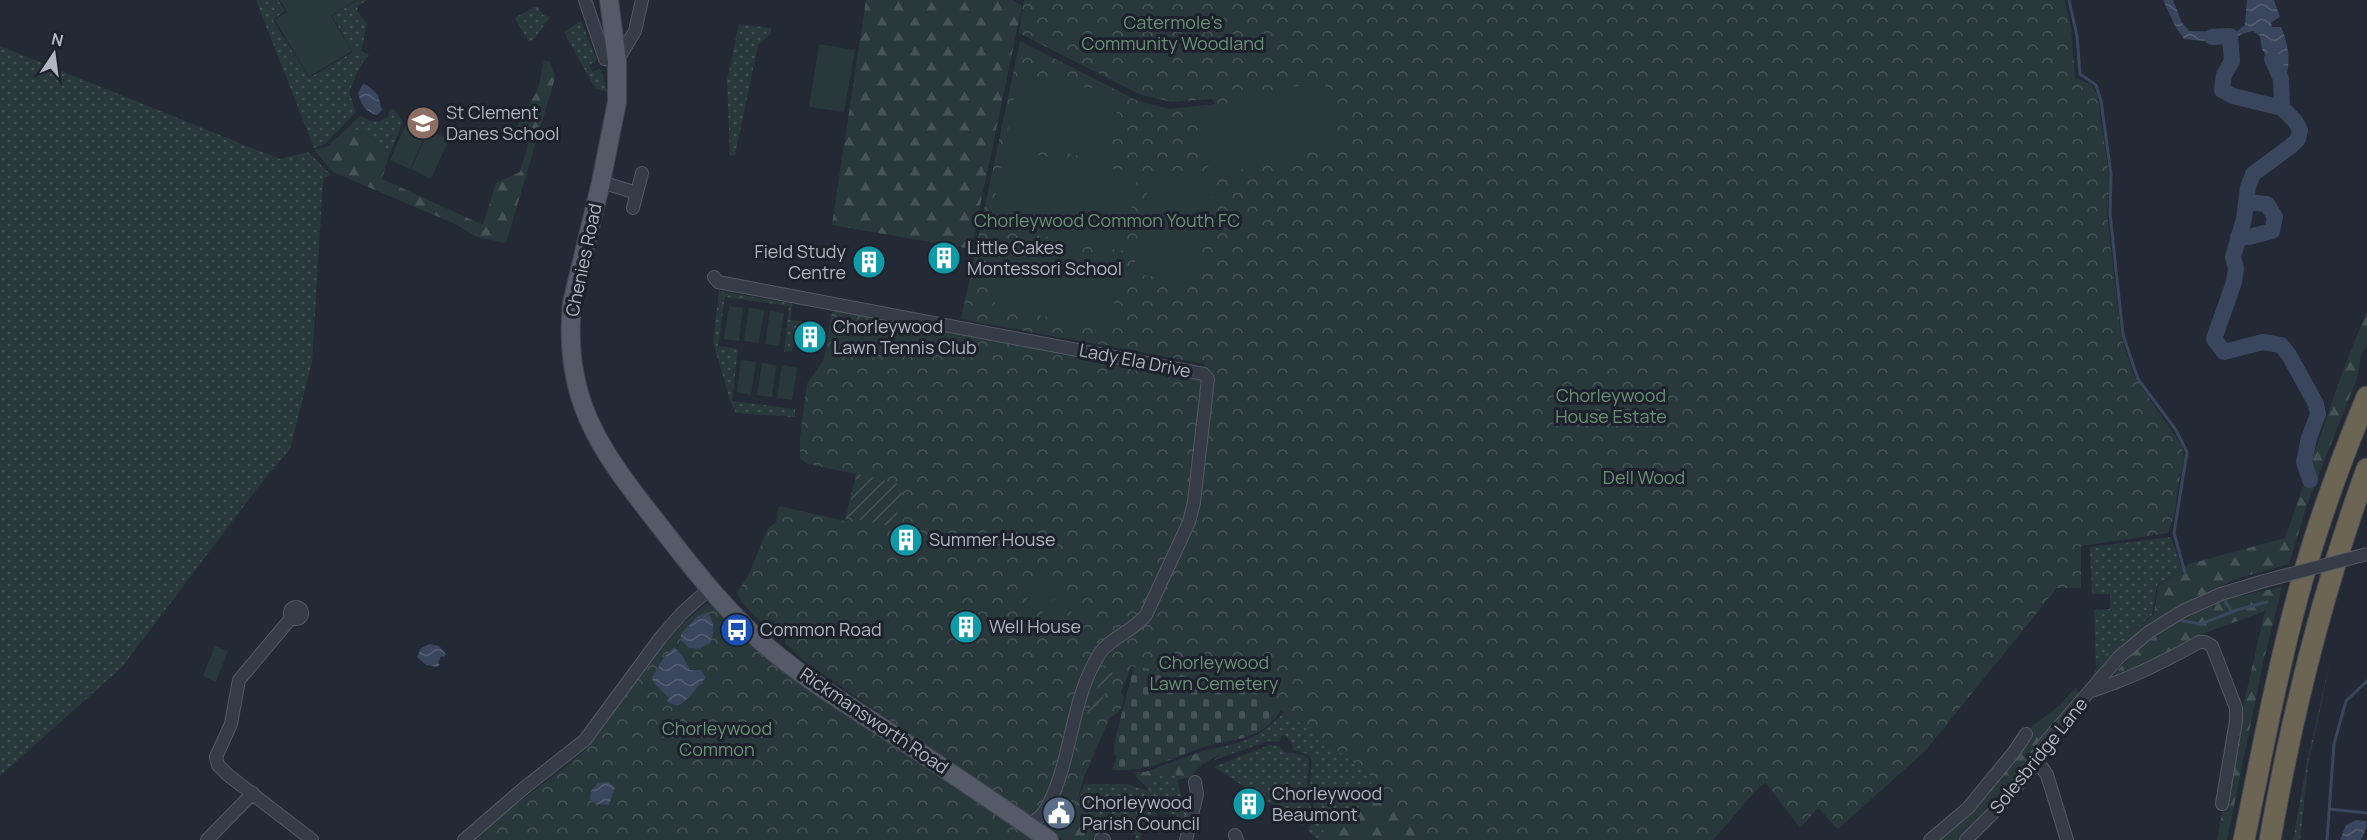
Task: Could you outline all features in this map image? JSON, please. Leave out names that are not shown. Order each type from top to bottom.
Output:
[{"type":"highway","points":[[2244,840],[2298,596],[2332,488],[2367,397]]},
{"type":"highway","points":[[2270,840],[2313,641],[2347,525],[2367,469]]},
{"type":"main road","name":"Chenies Road","points":[[609,0],[617,61],[617,102],[601,182],[572,303],[570,351],[576,386],[593,432],[611,462],[709,589]]},
{"type":"main road","name":"Rickmansworth Road","points":[[709,589],[753,634],[810,680],[1049,840]]},
{"type":"street","points":[[585,0],[605,59],[617,61],[635,31],[642,0]]},
{"type":"street","points":[[633,208],[642,173]]},
{"type":"street","points":[[601,182],[637,193]]},
{"type":"street","name":"Lady Ela Drive","points":[[714,278],[718,282],[1204,374],[1208,379],[1194,502],[1187,527],[1146,615],[1137,627],[1107,645],[1099,654],[1078,706],[1064,760],[1047,807],[1036,821],[1028,825]]},
{"type":"street","name":"Solesbridge Lane","points":[[1966,840],[2035,768],[2043,745],[2119,657],[2149,632],[2220,594],[2367,554]]},
{"type":"street","points":[[464,840],[524,788],[585,740],[661,637],[681,614],[709,589]]},
{"type":"street","points":[[292,617],[239,680],[231,724],[216,757],[218,765],[228,775],[312,840]]},
{"type":"street","points":[[2090,692],[2123,681],[2161,664],[2199,642],[2212,646],[2236,708],[2228,738],[2222,804]]},
{"type":"street","points":[[1930,840],[1968,808],[2018,739]]},
{"type":"street","points":[[2035,768],[2047,775],[2067,840]]},
{"type":"street","points":[[1186,840],[1197,794],[1195,782]]},
{"type":"street","points":[[207,840],[253,793]]},
{"type":"green space","points":[[256,0],[278,0],[285,11],[273,20],[309,78],[353,52],[332,16],[358,0],[367,0],[358,6],[357,11],[367,24],[361,51],[369,55],[349,92],[356,112],[325,144],[314,148]]},
{"type":"green space","points":[[280,0],[356,0],[331,16],[352,51],[309,77],[275,20],[287,12]]},
{"type":"green space","points":[[866,0],[1013,0],[1022,6],[971,249],[832,225]]},
{"type":"green space","name":"Chorleywood House Estate","points":[[1024,0],[2065,0],[2071,27],[2075,79],[2090,84],[2097,94],[2110,182],[2107,214],[2121,337],[2134,376],[2182,446],[2184,460],[2177,491],[2175,514],[2168,533],[2081,546],[2081,588],[2057,588],[1925,751],[1838,829],[1818,808],[1800,828],[1766,783],[1759,787],[1713,840],[1424,840],[1374,778],[1262,697],[1202,678],[1131,666],[1121,693],[1124,697],[1121,707],[1116,714],[1110,717],[1084,777],[1075,808],[1059,799],[1044,826],[803,660],[785,643],[783,637],[769,629],[756,617],[737,593],[749,574],[768,528],[776,522],[779,506],[845,521],[856,474],[808,464],[800,458],[800,437],[807,384],[824,359],[832,312],[1203,379],[1205,364],[961,319],[1020,41],[1138,101],[1169,109],[1215,104],[1212,99],[1172,102],[1141,95],[1019,33]]},
{"type":"green space","points":[[538,7],[543,15],[550,17],[535,38],[529,42],[515,18]]},
{"type":"green space","points":[[581,21],[597,61],[589,65],[592,72],[600,69],[608,92],[595,88],[564,32]]},
{"type":"green space","points":[[739,24],[771,28],[771,34],[758,45],[735,155],[730,156],[727,80]]},
{"type":"green space","points":[[819,44],[855,50],[844,112],[809,107]]},
{"type":"green space","points":[[0,46],[279,159],[308,152],[331,175],[323,178],[312,362],[290,449],[262,482],[122,667],[0,776]]},
{"type":"green space","points":[[544,60],[550,62],[555,78],[506,243],[477,237],[455,224],[333,172],[314,150],[327,147],[347,129],[367,134],[385,148],[388,158],[382,179],[483,225],[496,183],[520,172],[528,145],[517,127],[538,89]]},
{"type":"green space","points":[[1018,75],[1120,93],[1108,161],[1006,142]]},
{"type":"green space","points":[[1323,79],[1340,144],[1211,177],[1194,113]]},
{"type":"green space","points":[[390,109],[394,109],[403,122],[388,158],[385,148],[367,134],[347,129],[360,116],[380,121],[388,117]]},
{"type":"green space","points":[[408,120],[428,129],[410,169],[390,160]]},
{"type":"green space","points":[[429,130],[449,139],[431,179],[411,169]]},
{"type":"green space","name":"Chorleywood Common Youth FC","points":[[1004,149],[1138,173],[1123,251],[990,226]]},
{"type":"green space","points":[[1151,171],[1215,183],[1196,284],[1133,273]]},
{"type":"green space","points":[[1007,238],[1122,260],[1110,328],[994,307]]},
{"type":"green space","points":[[719,291],[793,304],[790,320],[803,322],[801,333],[795,333],[792,351],[784,352],[789,306],[725,297],[718,346],[738,349],[732,401],[795,409],[795,417],[736,413],[730,400],[713,342]]},
{"type":"green space","points":[[729,306],[743,308],[739,341],[724,339]]},
{"type":"green space","points":[[749,308],[764,310],[759,343],[744,341]]},
{"type":"green space","points":[[770,311],[784,313],[779,346],[765,344]]},
{"type":"green space","points":[[2367,311],[2367,345],[2361,355],[2357,378],[2308,502],[2289,564],[2242,577],[2197,597],[2153,621],[2092,678],[2096,668],[2110,650],[2154,615],[2158,586],[2189,564],[2285,538],[2344,368]]},
{"type":"green space","points":[[741,360],[756,362],[751,395],[737,392]]},
{"type":"green space","points":[[762,363],[776,365],[772,397],[757,395]]},
{"type":"green space","points":[[782,365],[797,368],[792,400],[777,398]]},
{"type":"green space","points":[[857,474],[904,485],[894,527],[847,517]]},
{"type":"green space","points":[[2171,537],[2182,569],[2157,585],[2152,615],[2096,666],[2094,610],[2110,609],[2110,594],[2092,594],[2090,547]]},
{"type":"green space","points":[[1044,579],[1055,589],[1034,615],[1022,605]]},
{"type":"green space","points":[[2282,587],[2263,663],[2227,840],[2217,840],[2240,720],[2265,611],[2202,634],[2119,679],[2115,673],[2139,648],[2174,624],[2221,600]]},
{"type":"green space","points":[[1060,593],[1072,603],[1050,628],[1038,618]]},
{"type":"green space","name":"Chorleywood Common","points":[[706,604],[717,608],[1041,840],[475,840],[506,812],[587,748],[651,658],[677,628]]},
{"type":"green space","points":[[1076,607],[1088,617],[1066,642],[1054,632]]},
{"type":"green space","name":"Chorleywood Lawn Cemetery","points":[[1304,625],[1281,710],[1265,728],[1245,737],[1201,748],[1158,764],[1136,769],[1112,770],[1117,757],[1114,754],[1115,740],[1134,666]]},
{"type":"green space","points":[[215,646],[228,651],[216,682],[203,676]]},
{"type":"green space","points":[[2332,653],[2308,766],[2300,840],[2293,840],[2307,762]]},
{"type":"green space","points":[[1108,663],[1113,674],[1099,708],[1084,721]]},
{"type":"green space","points":[[2076,687],[2080,696],[2063,719],[2065,729],[2018,796],[1997,799],[1966,836],[1958,840],[1934,840],[2028,737],[2031,727],[2059,706]]},
{"type":"green space","points":[[1286,711],[1374,778],[1353,818],[1324,834],[1328,840],[1319,840],[1308,831],[1315,813],[1310,785],[1312,759],[1307,754],[1293,750],[1286,736],[1282,735],[1279,742],[1268,741],[1214,760],[1226,750],[1225,746],[1258,734]]},
{"type":"green space","points":[[1269,745],[1279,746],[1284,752],[1306,756],[1309,760],[1307,788],[1312,814],[1309,825],[1305,822],[1303,825],[1214,767]]},
{"type":"green space","points":[[1225,746],[1226,750],[1203,765],[1191,777],[1177,780],[1175,770],[1152,777],[1149,789],[1137,778],[1135,772],[1145,772],[1203,751]]},
{"type":"green space","points":[[1089,750],[1077,802],[1098,820],[1096,840],[1063,840],[1044,826],[1061,777]]},
{"type":"green space","points":[[1175,770],[1186,816],[1184,822],[1175,820],[1176,815],[1157,811],[1156,816],[1150,815],[1149,821],[1145,820],[1140,840],[1135,840],[1136,835],[1098,821],[1077,803],[1084,784],[1127,784],[1148,791],[1152,777]]},
{"type":"green space","points":[[1374,778],[1424,840],[1328,840],[1319,816],[1337,807],[1353,818]]},
{"type":"water","points":[[2163,0],[2173,0],[2182,23],[2189,31],[2236,32],[2245,25],[2247,0],[2274,0],[2280,17],[2271,23],[2272,27],[2281,27],[2288,54],[2285,80],[2279,79],[2262,49],[2260,36],[2253,31],[2225,41],[2184,39]]},
{"type":"water","points":[[363,84],[378,95],[382,110],[377,115],[367,110],[361,101],[358,93]]},
{"type":"water","points":[[707,612],[713,627],[711,642],[700,649],[689,648],[681,640],[681,634],[697,617]]},
{"type":"water","points":[[430,644],[439,646],[446,654],[444,657],[441,656],[438,663],[440,665],[437,667],[426,665],[417,657],[421,648]]},
{"type":"water","points":[[674,647],[682,655],[690,670],[701,670],[706,678],[689,697],[677,706],[667,702],[669,698],[652,678],[664,657]]},
{"type":"water","points":[[608,782],[615,787],[609,805],[597,804],[590,799],[591,791],[598,783]]},
{"type":"water","points":[[2356,820],[2366,821],[2367,826],[2361,840],[2340,840],[2346,825]]},
{"type":"waterway","points":[[2069,0],[2077,36],[2080,74],[2096,85],[2101,101],[2111,174],[2110,214],[2123,335],[2138,379],[2176,430],[2187,452],[2174,533],[2185,573]]},
{"type":"waterway","points":[[2212,37],[2230,36],[2232,61],[2224,75],[2222,90],[2233,96],[2282,108],[2295,121],[2300,130],[2298,139],[2291,146],[2253,174],[2248,187],[2244,219],[2233,257],[2236,268],[2234,282],[2214,339],[2224,352],[2263,342],[2281,345],[2289,355],[2316,404],[2318,414],[2309,438],[2304,462],[2310,480]]},
{"type":"waterway","points":[[2272,59],[2281,79],[2282,108]]},
{"type":"waterway","points":[[2238,237],[2249,237],[2272,231],[2275,217],[2267,204],[2246,202]]},
{"type":"waterway","points":[[2223,598],[2232,612]]},
{"type":"waterway","points":[[2177,620],[2201,624],[2237,610],[2267,602]]},
{"type":"waterway","points":[[2327,840],[2334,744],[2346,701],[2367,681]]},
{"type":"waterway","points":[[2329,809],[2367,813]]},
{"type":"place","name":"St Clement Danes School","points":[[423,123]]},
{"type":"place","name":"Little Cakes Montessori School","points":[[944,258]]},
{"type":"place","name":"Field Study Centre","points":[[869,262]]},
{"type":"place","name":"Chorleywood Lawn Tennis Club","points":[[810,337]]},
{"type":"place","name":"Summer House","points":[[906,540]]},
{"type":"place","name":"Well House","points":[[966,627]]},
{"type":"place","name":"Common Road","points":[[737,630]]},
{"type":"place","name":"Chorleywood Beaumont","points":[[1249,804]]},
{"type":"place","name":"Chorleywood Parish Council","points":[[1059,813]]},
{"type":"park label","name":"Catermole's Community Woodland","points":[[1173,33]]},
{"type":"park label","name":"Dell Wood","points":[[1644,478]]}]
